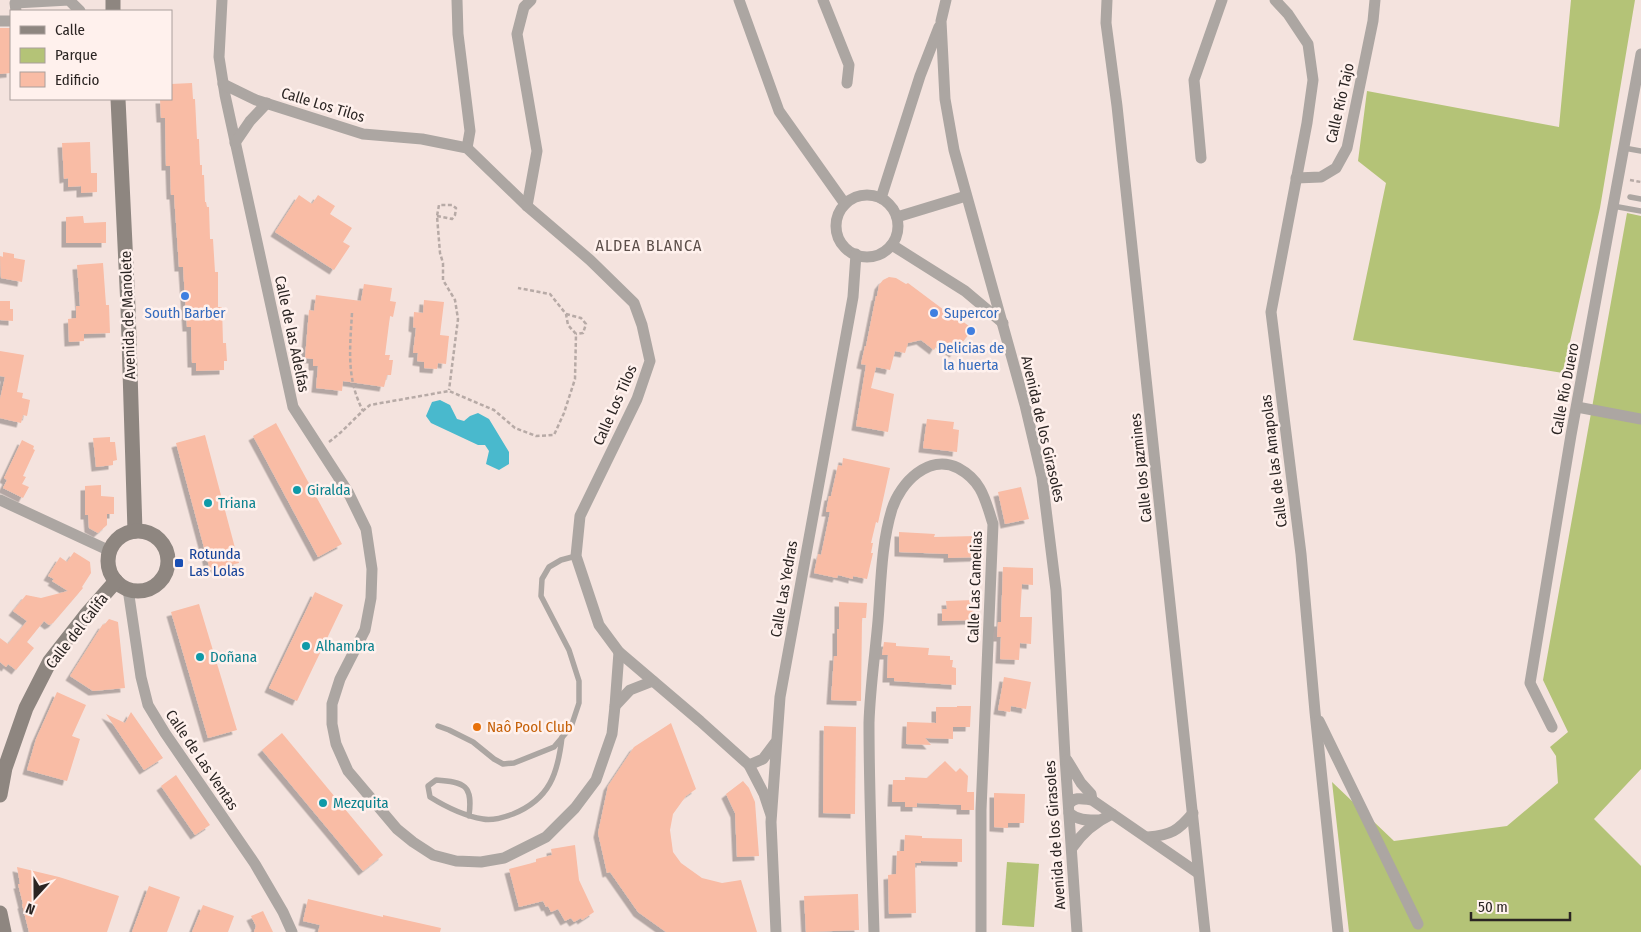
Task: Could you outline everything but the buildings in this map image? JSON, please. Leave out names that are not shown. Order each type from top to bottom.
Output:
[{"type":"street","points":[[16,10],[15,3],[69,0],[79,10]]},
{"type":"street","name":"Calle de las Adelfas","points":[[222,0],[219,57],[223,84],[293,407],[348,492],[366,529],[372,569],[371,598],[365,630],[340,679],[332,704],[332,724],[336,744],[348,771],[397,829],[433,855],[456,861],[481,862],[504,858],[546,837],[575,808],[596,780],[612,734],[619,652]]},
{"type":"street","points":[[457,0],[458,34],[470,131],[467,148]]},
{"type":"street","points":[[527,206],[537,151],[518,34],[524,7],[531,0]]},
{"type":"street","points":[[739,0],[779,111],[845,204]]},
{"type":"street","points":[[823,0],[850,65],[847,83]]},
{"type":"street","name":"Avenida de los Girasoles","points":[[946,0],[941,21],[945,99],[954,150],[1003,323],[1042,477],[1056,590],[1077,932]]},
{"type":"street","name":"Calle los Jazmines","points":[[1107,0],[1106,23],[1118,116],[1205,932]]},
{"type":"street","points":[[1201,158],[1194,80],[1222,0]]},
{"type":"street","name":"Calle de las Amapolas","points":[[1275,0],[1288,14],[1308,44],[1313,80],[1307,123],[1271,312],[1301,554],[1338,932]]},
{"type":"street","name":"Calle Río Tajo","points":[[1296,178],[1321,177],[1336,168],[1347,148],[1373,20],[1375,0]]},
{"type":"street","points":[[881,198],[920,76],[941,21]]},
{"type":"street","name":"Calle Río Duero","points":[[1552,726],[1530,683],[1577,407],[1641,54]]},
{"type":"street","name":"Calle Los Tilos","points":[[223,84],[267,104],[363,134],[422,139],[467,148],[527,206],[590,260],[634,303],[642,325],[650,361],[637,399],[580,516],[576,556],[599,625],[619,652],[749,765],[764,794],[771,815]]},
{"type":"street","name":"Avenida de Manolete","points":[[118,100],[128,307],[135,531]]},
{"type":"street","name":"Calle Los Tilos","points":[[235,143],[250,120],[267,104]]},
{"type":"street","points":[[869,195],[881,198],[891,206],[897,217],[898,227],[892,245],[876,255],[856,254],[846,248],[839,238],[836,226],[838,214],[845,204],[856,197],[869,195]]},
{"type":"street","points":[[897,217],[966,196]]},
{"type":"street","points":[[892,245],[965,291],[1003,323]]},
{"type":"street","name":"Calle Las Yedras","points":[[776,932],[771,815],[780,697],[853,297],[856,254]]},
{"type":"street","points":[[1577,407],[1641,419]]},
{"type":"street","name":"Calle Las Camelias","points":[[874,932],[869,722],[884,545],[893,507],[902,489],[911,477],[918,472],[928,467],[941,465],[954,467],[965,472],[978,483],[985,497],[993,524],[981,810],[981,932]]},
{"type":"street","points":[[0,500],[110,551]]},
{"type":"street","points":[[135,531],[157,537],[166,550],[168,565],[166,572],[157,584],[143,591],[122,585],[109,567],[110,551],[120,537],[135,531]]},
{"type":"street","name":"Calle del Califa","points":[[0,795],[5,768],[26,708],[50,661],[86,615],[122,585]]},
{"type":"street","name":"Calle de Las Ventas","points":[[122,585],[148,704],[164,733],[255,864],[283,912],[292,932]]},
{"type":"street","points":[[615,706],[630,690],[653,681]]},
{"type":"street","points":[[1315,712],[1418,924]]},
{"type":"street","points":[[749,765],[763,759],[776,742]]},
{"type":"street","points":[[1065,757],[1081,784],[1091,794],[1092,800]]},
{"type":"street","points":[[1100,820],[1076,818],[1069,808],[1072,800],[1092,800],[1198,873]]},
{"type":"street","points":[[1148,837],[1164,835],[1182,826],[1193,813]]},
{"type":"street","points":[[1072,848],[1079,837],[1100,820],[1112,814]]},
{"type":"street","points":[[0,913],[4,932]]},
{"type":"lane","points":[[1624,148],[1641,151]]},
{"type":"lane","points":[[1630,197],[1641,199]]},
{"type":"lane","points":[[1613,206],[1641,211]]},
{"type":"lane","points":[[438,726],[474,742],[503,764],[514,763],[554,747],[571,727],[579,703],[580,681],[569,650],[541,596],[542,579],[549,567],[561,560],[576,556]]},
{"type":"lane","points":[[468,816],[471,800],[468,791],[461,784],[436,780],[428,786],[430,797],[468,816],[486,820],[505,817],[525,809],[540,797],[554,777],[559,761],[562,737]]},
{"type":"path","points":[[437,216],[452,219],[456,208],[452,205],[440,205],[437,216],[440,253],[444,263],[443,280],[455,300],[458,319],[449,391]]},
{"type":"path","points":[[320,449],[347,428],[370,405],[449,391],[494,410],[515,428],[536,436],[554,435],[564,413],[575,379],[576,334],[568,325],[566,314],[550,294],[518,288]]},
{"type":"path","points":[[352,312],[349,351],[352,384],[355,396],[363,411]]},
{"type":"path","points":[[566,314],[581,318],[586,324],[583,333],[576,334]]},
{"type":"green space","points":[[1571,0],[1635,0],[1600,208],[1563,373],[1353,340],[1386,183],[1358,161],[1367,91],[1559,127]]},
{"type":"green space","points":[[1627,213],[1641,216],[1641,769],[1594,819],[1641,866],[1641,932],[1349,932],[1332,782],[1394,841],[1507,826],[1558,783],[1556,756],[1550,747],[1568,732],[1543,680]]},
{"type":"green space","points":[[1007,862],[1039,864],[1034,927],[1002,925]]},
{"type":"water","points":[[440,400],[450,405],[457,419],[464,421],[478,413],[489,419],[509,452],[509,464],[499,470],[486,464],[489,451],[485,445],[478,445],[431,423],[426,416],[432,402]]},
{"type":"place","name":"South Barber","points":[[185,296]]},
{"type":"place","name":"Supercor","points":[[934,313]]},
{"type":"place","name":"Delicias de la huerta","points":[[971,331]]},
{"type":"place","name":"Giralda","points":[[297,490]]},
{"type":"place","name":"Triana","points":[[208,503]]},
{"type":"place","name":"Rotunda Las Lolas","points":[[179,563]]},
{"type":"place","name":"Alhambra","points":[[306,646]]},
{"type":"place","name":"Doñana","points":[[200,657]]},
{"type":"place","name":"Naô Pool Club","points":[[477,727]]},
{"type":"place","name":"Mezquita","points":[[323,803]]},
{"type":"district","name":"ALDEA BLANCA","points":[[649,245]]}]
